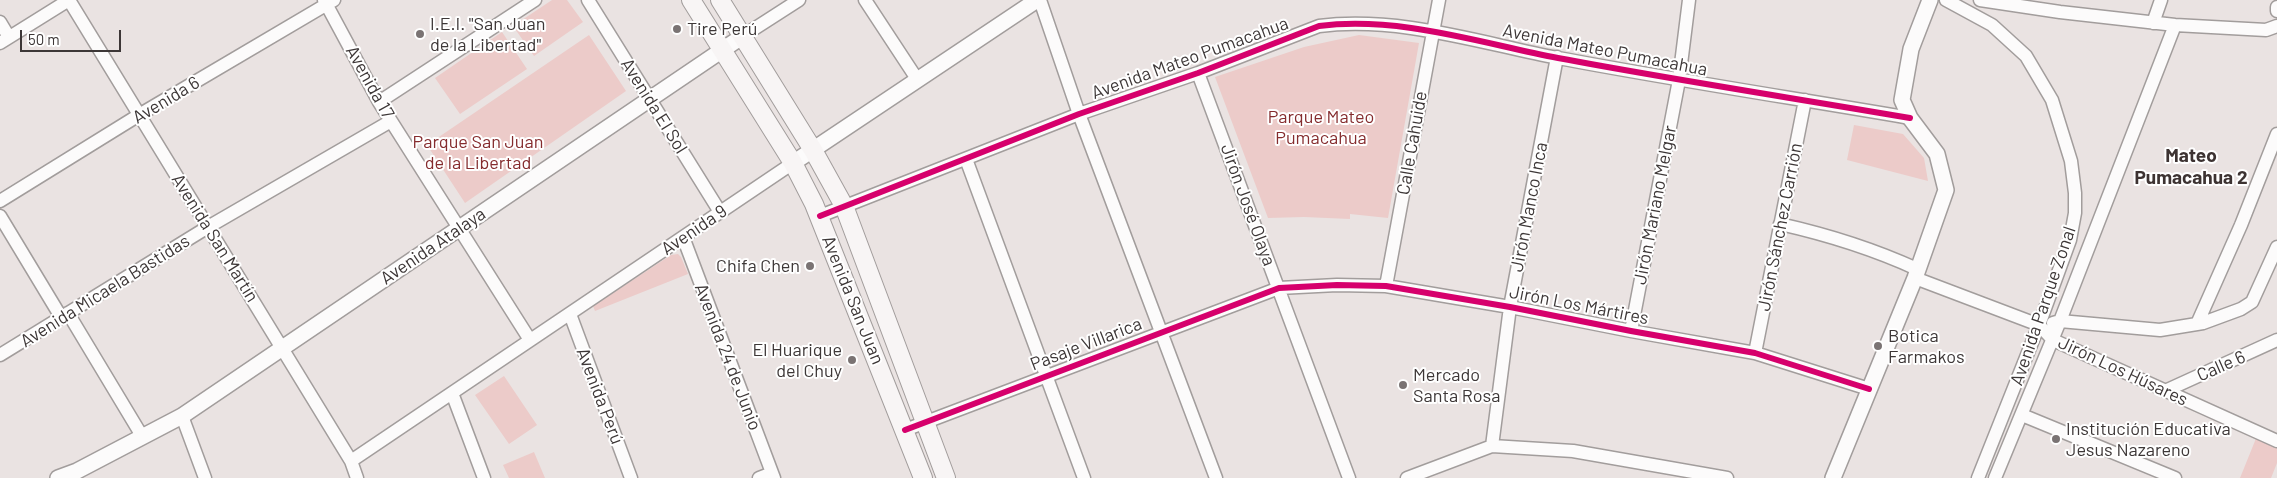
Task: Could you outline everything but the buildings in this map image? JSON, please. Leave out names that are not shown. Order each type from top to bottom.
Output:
[{"type":"main road","name":"Avenida San Juan","points":[[691,0],[793,163],[820,216],[923,478]]},
{"type":"main road","name":"Avenida San Juan","points":[[720,0],[813,150],[844,206],[946,478]]},
{"type":"street","points":[[0,22],[5,40],[69,0]]},
{"type":"street","name":"Avenida San Martín","points":[[69,0],[283,347],[351,461],[357,478]]},
{"type":"street","points":[[380,102],[535,0]]},
{"type":"street","name":"Avenida El Sol","points":[[588,0],[720,212]]},
{"type":"street","name":"Avenida Atalaya","points":[[58,478],[78,474],[142,436],[182,416],[722,50],[799,0]]},
{"type":"street","points":[[864,0],[917,79]]},
{"type":"street","points":[[1038,0],[1216,478]]},
{"type":"street","name":"Avenida 9","points":[[351,461],[917,79],[1038,0]]},
{"type":"street","name":"Calle Cahuide","points":[[1386,286],[1439,0]]},
{"type":"street","name":"Jirón Mariano Melgar","points":[[1632,332],[1679,80],[1689,0]]},
{"type":"street","points":[[1833,478],[1916,273],[1946,190],[1937,154],[1910,118],[1902,100],[1911,49],[1930,0]]},
{"type":"street","name":"Avenida Parque Zonal","points":[[1946,0],[1992,25],[2026,56],[2052,100],[2070,161],[2075,213],[2070,240],[2039,326],[1978,478]]},
{"type":"street","points":[[1980,0],[2062,6],[2154,23],[2175,25],[2266,30],[2277,26]]},
{"type":"street","points":[[2154,23],[2161,0]]},
{"type":"street","name":"Avenida 6","points":[[0,201],[328,2]]},
{"type":"street","name":"Avenida 17","points":[[328,2],[391,121],[530,340]]},
{"type":"street","name":"Avenida Mateo Pumacahua","points":[[820,216],[1080,114],[1319,26],[1360,22],[1432,31],[1679,80],[1910,118]]},
{"type":"street","name":"Avenida Parque Zonal","points":[[1995,478],[2060,321],[2175,25]]},
{"type":"street","name":"Jirón Manco Inca","points":[[1492,446],[1510,307],[1557,57]]},
{"type":"street","name":"Jirón José Olaya","points":[[1198,72],[1349,478]]},
{"type":"street","name":"Jirón Sánchez Carrión","points":[[1755,353],[1804,100]]},
{"type":"street","name":"Avenida Micaela Bastidas","points":[[0,355],[208,227],[391,121]]},
{"type":"street","points":[[2197,324],[2241,225],[2277,134]]},
{"type":"street","points":[[966,159],[1084,478]]},
{"type":"street","points":[[0,216],[142,436]]},
{"type":"street","name":"Jirón Los Húsares","points":[[1780,224],[1850,241],[1877,250],[1916,273],[2039,326],[2052,340],[2277,441]]},
{"type":"street","name":"Avenida 24 de Junio","points":[[683,237],[773,476]]},
{"type":"street","points":[[2039,326],[2060,321],[2160,330],[2197,324],[2241,309],[2252,302],[2277,247]]},
{"type":"street","name":"Jirón Los Mártires","points":[[1279,288],[1337,284],[1386,286],[1510,307],[1632,332],[1755,353],[1869,389]]},
{"type":"street","name":"Pasaje Villarica","points":[[905,430],[1279,288]]},
{"type":"street","name":"Avenida Perú","points":[[570,314],[631,478]]},
{"type":"street","name":"Calle 6","points":[[2165,391],[2277,340]]},
{"type":"street","points":[[452,393],[484,478]]},
{"type":"street","points":[[2022,415],[2175,478]]},
{"type":"street","points":[[182,416],[205,478]]},
{"type":"street","points":[[1407,478],[1492,446],[1573,450],[1698,475],[1727,478]]},
{"type":"street","points":[[759,478],[773,476]]},
{"type":"green space","points":[[552,0],[567,0],[583,22],[534,56],[513,26]]},
{"type":"green space","points":[[502,32],[527,69],[460,114],[435,78]]},
{"type":"green space","name":"Parque San Juan de la Libertad","points":[[589,35],[626,91],[465,203],[427,145]]},
{"type":"green space","name":"Parque Mateo Pumacahua","points":[[1359,35],[1419,43],[1388,218],[1350,214],[1350,219],[1268,218],[1215,77],[1304,47]]},
{"type":"green space","points":[[1854,125],[1903,134],[1924,158],[1928,181],[1847,160]]},
{"type":"green space","points":[[678,254],[688,274],[595,311],[593,306],[671,255]]},
{"type":"green space","points":[[504,376],[537,425],[509,444],[475,395]]},
{"type":"green space","points":[[2257,436],[2277,444],[2277,463],[2271,478],[2240,478]]},
{"type":"green space","points":[[534,452],[545,478],[509,478],[503,465]]},
{"type":"cycle path","points":[[820,216],[1079,114],[1198,73],[1319,26],[1349,24],[1410,28],[1602,66],[1910,118]]},
{"type":"cycle path","points":[[905,430],[1279,288],[1337,285],[1386,286],[1755,353],[1869,389]]},
{"type":"place","name":"Tire Perú","points":[[677,29]]},
{"type":"place","name":"I.E.I. \"San Juan de la Libertad\"","points":[[420,34]]},
{"type":"place","name":"Chifa Chen","points":[[810,266]]},
{"type":"place","name":"Botica Farmakos","points":[[1878,346]]},
{"type":"place","name":"El Huarique del Chuy","points":[[852,360]]},
{"type":"place","name":"Mercado Santa Rosa","points":[[1403,385]]},
{"type":"place","name":"Institución Educativa Jesus Nazareno","points":[[2056,439]]},
{"type":"district","name":"Mateo Pumacahua 2","points":[[2191,167]]}]
